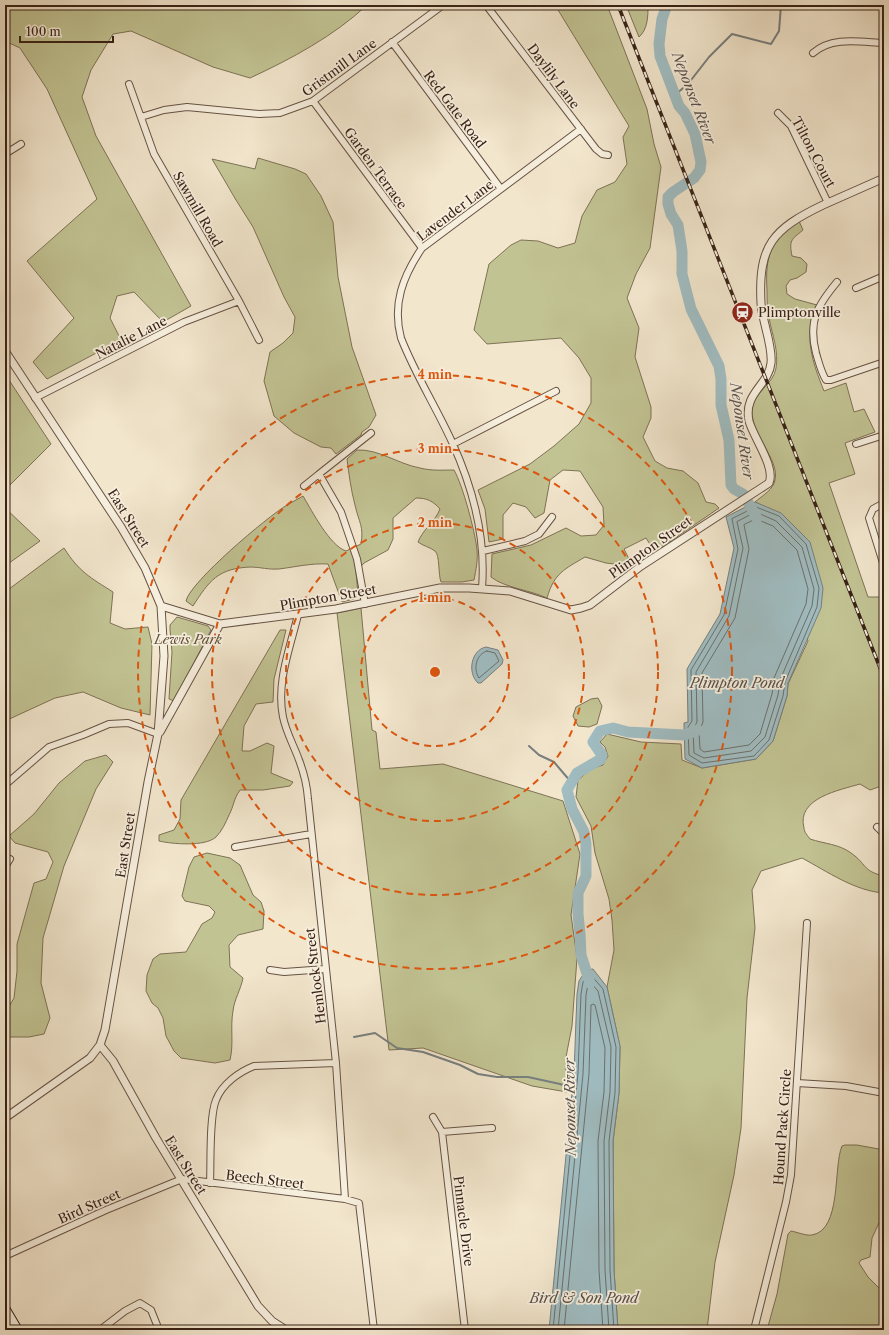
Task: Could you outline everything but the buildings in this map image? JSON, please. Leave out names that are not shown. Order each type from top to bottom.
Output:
[{"type":"main road","points":[[5,1308],[18,1330]]},
{"type":"street","name":"Gristmill Lane","points":[[142,117],[164,110],[187,107],[259,114],[280,113],[313,101],[443,5]]},
{"type":"street","name":"Daylily Lane","points":[[486,5],[600,153],[608,155]]},
{"type":"street","name":"Red Gate Road","points":[[392,42],[501,189]]},
{"type":"street","points":[[813,54],[824,46],[836,42],[884,43]]},
{"type":"street","name":"Sawmill Road","points":[[129,84],[154,154],[239,301],[259,340]]},
{"type":"street","name":"Garden Terrace","points":[[313,101],[422,248]]},
{"type":"street","name":"Tilton Court","points":[[778,113],[791,126],[828,203]]},
{"type":"street","name":"Lavender Lane","points":[[482,588],[483,551],[477,515],[453,444],[406,351],[398,324],[399,298],[406,274],[422,248],[581,129]]},
{"type":"street","points":[[5,154],[21,144]]},
{"type":"street","name":"Plimpton Street","points":[[161,606],[220,624],[298,615],[365,604],[440,588],[482,588],[510,591],[571,610],[590,605],[641,566],[768,484],[771,476],[770,468],[751,427],[748,411],[751,399],[766,376],[772,361],[761,305],[761,273],[764,258],[770,243],[781,230],[798,217],[884,178]]},
{"type":"street","points":[[856,288],[884,276]]},
{"type":"street","points":[[837,282],[821,301],[813,325],[814,343],[822,374],[826,380],[831,380],[884,362]]},
{"type":"street","name":"Natalie Lane","points":[[35,398],[184,322],[239,301]]},
{"type":"street","name":"East Street","points":[[5,351],[121,527],[145,568],[161,606],[164,656],[158,734],[148,782],[105,1030],[100,1045],[113,1061],[156,1138],[258,1306],[272,1321],[286,1330]]},
{"type":"street","points":[[453,444],[556,391]]},
{"type":"street","points":[[304,486],[372,433]]},
{"type":"street","points":[[856,444],[884,435]]},
{"type":"street","points":[[319,474],[340,512],[357,559],[365,604]]},
{"type":"street","points":[[884,503],[873,509],[869,518],[884,566]]},
{"type":"street","points":[[483,551],[524,541],[539,534],[552,517]]},
{"type":"street","name":"Hemlock Street","points":[[298,615],[285,665],[280,695],[283,717],[306,782],[336,1063],[345,1199]]},
{"type":"street","points":[[5,785],[49,746],[83,735],[109,724],[128,723],[158,734],[220,624]]},
{"type":"street","points":[[877,827],[884,834]]},
{"type":"street","points":[[235,847],[311,834]]},
{"type":"street","points":[[5,867],[10,859]]},
{"type":"street","name":"Hound Pack Circle","points":[[754,1330],[789,1187],[808,923]]},
{"type":"street","points":[[270,970],[284,972],[326,969]]},
{"type":"street","points":[[5,1118],[90,1058],[100,1045]]},
{"type":"street","points":[[210,1183],[213,1113],[216,1100],[227,1084],[254,1066],[336,1063]]},
{"type":"street","points":[[797,1083],[846,1086],[884,1093]]},
{"type":"street","name":"Pinnacle Drive","points":[[433,1117],[442,1132],[465,1330]]},
{"type":"street","points":[[442,1132],[492,1128]]},
{"type":"street","name":"Beech Street","points":[[182,1179],[345,1199]]},
{"type":"street","name":"Bird Street","points":[[5,1256],[106,1210],[182,1179]]},
{"type":"street","points":[[345,1199],[359,1203],[374,1330]]},
{"type":"street","points":[[100,1330],[125,1311],[140,1303],[151,1310],[159,1330]]},
{"type":"green space","points":[[5,5],[367,5],[341,27],[312,46],[250,78],[213,67],[131,31],[113,34],[91,70],[82,97],[96,136],[191,306],[163,322],[134,292],[117,296],[110,318],[121,340],[47,379],[33,362],[74,318],[27,261],[97,199],[47,89],[20,48],[5,41]]},
{"type":"green space","points":[[555,5],[607,5],[647,109],[654,144],[661,167],[650,248],[636,274],[627,298],[639,328],[635,357],[651,407],[651,418],[643,437],[655,461],[667,468],[683,471],[698,483],[706,502],[715,504],[719,508],[655,552],[646,538],[624,549],[632,565],[627,568],[623,565],[606,563],[585,557],[566,569],[557,577],[547,598],[503,584],[491,577],[492,554],[531,545],[566,528],[581,536],[596,535],[604,525],[603,507],[580,471],[563,470],[550,480],[544,513],[535,518],[526,507],[513,503],[503,515],[503,539],[489,542],[485,509],[478,490],[530,464],[554,446],[579,424],[591,403],[591,378],[579,358],[561,338],[487,344],[474,330],[489,264],[511,245],[521,240],[538,241],[558,248],[575,243],[582,216],[597,190],[615,182],[627,164],[623,137],[629,126]]},
{"type":"green space","points":[[626,5],[648,5],[648,18],[646,26],[639,37]]},
{"type":"green space","points":[[258,158],[295,169],[306,174],[321,196],[333,222],[338,277],[352,347],[376,415],[369,427],[362,432],[361,435],[336,454],[331,448],[321,447],[294,433],[274,416],[264,381],[270,352],[283,343],[293,333],[295,317],[284,297],[253,227],[212,159],[255,169]]},
{"type":"green space","points":[[799,221],[803,230],[792,241],[791,251],[792,256],[801,258],[807,264],[806,272],[797,278],[790,280],[786,286],[787,294],[795,299],[817,305],[810,327],[810,338],[813,359],[824,391],[846,383],[854,412],[864,409],[875,432],[845,443],[855,474],[829,483],[868,597],[884,597],[884,785],[870,790],[860,784],[822,797],[813,802],[807,809],[803,818],[804,829],[810,839],[846,850],[872,872],[884,876],[884,893],[863,889],[852,885],[802,858],[761,871],[752,890],[755,928],[747,998],[741,1128],[734,1175],[715,1262],[707,1330],[618,1330],[614,1270],[613,1141],[619,1093],[620,1047],[607,987],[614,950],[612,920],[609,899],[595,853],[591,826],[576,797],[578,780],[591,769],[603,765],[608,756],[605,747],[600,742],[607,734],[641,742],[681,744],[682,760],[702,768],[756,759],[773,741],[787,696],[788,684],[808,641],[761,505],[755,502],[767,492],[774,483],[775,472],[769,455],[755,427],[752,409],[756,398],[772,379],[777,362],[776,349],[767,308],[767,268],[771,250],[781,235]]},
{"type":"green space","points":[[5,374],[51,444],[5,490]]},
{"type":"green space","points":[[357,450],[365,450],[381,454],[424,469],[454,470],[465,497],[476,542],[477,558],[474,580],[462,582],[441,582],[437,553],[418,542],[440,509],[430,500],[416,498],[393,518],[393,539],[388,550],[364,563],[356,572],[358,594],[354,599],[342,602],[328,564],[322,564],[279,569],[251,567],[230,570],[222,573],[210,583],[193,606],[186,601],[201,580],[230,550],[263,522],[303,496],[316,519],[340,548],[346,551],[361,544],[361,528],[352,494],[347,459]]},
{"type":"green space","points":[[5,508],[40,541],[5,566]]},
{"type":"green space","points":[[64,548],[80,569],[113,592],[110,623],[125,629],[148,627],[152,644],[150,715],[121,708],[83,692],[55,698],[5,721],[5,592]]},
{"type":"green space","points":[[361,608],[372,730],[376,732],[380,769],[443,764],[563,801],[580,854],[571,915],[577,958],[572,1026],[566,1057],[566,1071],[570,1080],[567,1092],[532,1086],[423,1048],[389,1050],[337,613]]},
{"type":"green space","name":"Lewis Park","points":[[177,617],[208,626],[211,630],[174,701],[169,699],[172,652],[170,625]]},
{"type":"green space","points":[[280,630],[286,630],[274,679],[273,702],[256,704],[244,726],[242,751],[250,751],[267,743],[274,746],[271,773],[293,782],[290,786],[263,790],[240,790],[224,826],[216,837],[211,840],[188,844],[159,841],[159,835],[174,830],[180,819],[181,800]]},
{"type":"green space","points":[[598,698],[602,706],[597,724],[589,727],[578,726],[573,716],[576,707],[591,699]]},
{"type":"green space","points":[[106,755],[113,762],[96,789],[64,866],[43,938],[41,983],[50,1018],[44,1034],[29,1037],[5,1037],[5,1013],[14,998],[17,971],[17,944],[34,883],[46,879],[53,862],[48,852],[15,843],[9,836],[34,814],[59,783],[85,761]]},
{"type":"green space","points":[[207,853],[230,858],[240,865],[253,895],[261,902],[264,911],[263,929],[238,935],[229,945],[230,967],[243,978],[232,1017],[232,1048],[230,1060],[215,1063],[181,1058],[174,1051],[166,1036],[163,1018],[158,1008],[152,1003],[146,991],[147,975],[153,959],[160,954],[186,952],[202,924],[212,918],[215,912],[209,906],[185,901],[182,896],[189,867],[194,857]]},
{"type":"green space","points":[[857,1145],[884,1150],[884,1212],[872,1238],[870,1257],[861,1260],[859,1263],[868,1277],[884,1293],[884,1330],[767,1330],[777,1294],[788,1234],[791,1231],[812,1235],[822,1231],[828,1222],[835,1196],[839,1156],[842,1146]]},
{"type":"water","name":"Plimpton Pond","points":[[755,502],[781,513],[810,542],[823,588],[821,608],[788,683],[787,696],[773,741],[756,759],[702,768],[685,759],[684,723],[688,722],[687,669],[720,614],[734,548],[726,517]]},
{"type":"water","points":[[486,647],[498,650],[503,660],[502,664],[481,683],[478,683],[472,674],[472,662],[477,652]]},
{"type":"water","name":"Bird & Son Pond","points":[[593,969],[607,987],[620,1046],[619,1093],[613,1141],[614,1270],[618,1330],[549,1330],[574,1073],[577,994],[579,981],[586,970]]},
{"type":"waterway","name":"Neponset River","points":[[667,5],[662,19],[659,44],[660,56],[679,106],[685,113],[695,134],[701,162],[700,170],[694,178],[673,192],[668,197],[668,204],[671,214],[678,225],[682,251],[682,274],[691,309],[719,366],[721,379],[721,405],[729,440],[731,485],[734,489],[743,494],[757,518]]},
{"type":"waterway","points":[[676,94],[688,84],[709,57],[732,34],[771,44],[779,31],[781,5]]},
{"type":"waterway","name":"Neponset River","points":[[590,983],[581,955],[578,914],[578,893],[586,876],[586,844],[584,832],[572,809],[567,790],[577,773],[601,759],[602,755],[593,742],[600,731],[613,728],[628,732],[684,735],[698,730]]},
{"type":"waterway","points":[[529,746],[539,755],[554,762],[571,782]]},
{"type":"waterway","points":[[354,1037],[375,1033],[397,1048],[423,1052],[460,1065],[478,1074],[497,1077],[528,1077],[560,1084],[574,1089]]},
{"type":"railway","points":[[618,5],[884,678]]},
{"type":"place","name":"Plimptonville","points":[[743,312]]}]
